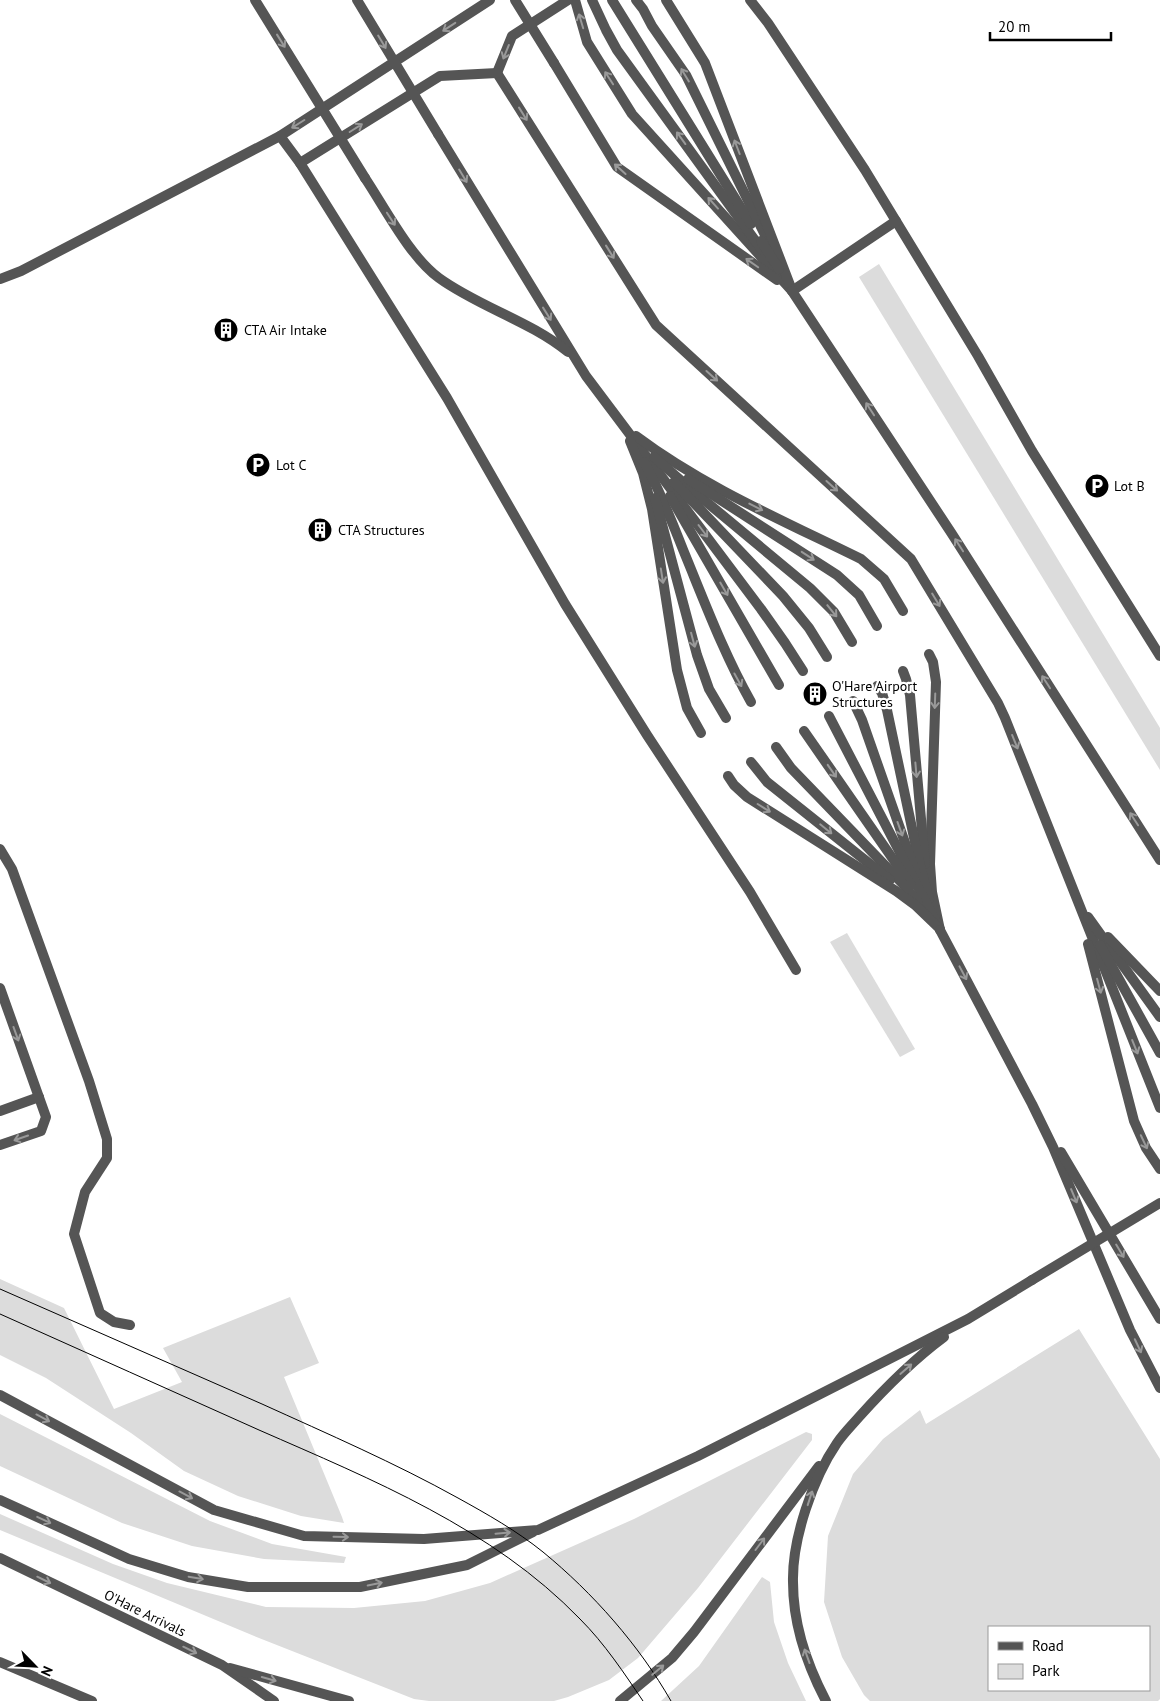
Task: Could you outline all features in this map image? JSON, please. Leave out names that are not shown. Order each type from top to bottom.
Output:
[{"type":"street","points":[[255,0],[365,178],[416,255],[438,277],[463,294],[550,339],[572,355]]},
{"type":"street","points":[[357,0],[572,355],[761,609],[803,671]]},
{"type":"street","points":[[0,279],[21,271],[280,136],[490,0]]},
{"type":"street","points":[[515,0],[616,167],[792,291]]},
{"type":"street","points":[[497,73],[512,36],[568,0]]},
{"type":"street","points":[[575,0],[587,42],[632,114],[792,291]]},
{"type":"street","points":[[592,0],[617,50],[792,291]]},
{"type":"street","points":[[612,0],[792,291],[957,542],[1160,860]]},
{"type":"street","points":[[636,0],[686,75],[792,291]]},
{"type":"street","points":[[666,0],[705,63],[792,291]]},
{"type":"street","points":[[750,0],[865,170],[978,356],[1032,451],[1160,656]]},
{"type":"street","points":[[300,163],[440,76],[497,73]]},
{"type":"street","points":[[497,73],[656,325],[911,558],[998,703],[1160,1108]]},
{"type":"street","points":[[280,136],[300,163],[447,398],[566,604],[647,736],[750,892],[796,970]]},
{"type":"street","points":[[792,291],[896,221]]},
{"type":"street","points":[[625,428],[664,457],[693,475],[861,559],[884,579],[903,610]]},
{"type":"street","points":[[625,428],[661,459],[691,481],[837,575],[860,595],[877,626]]},
{"type":"street","points":[[625,428],[686,486],[810,588],[834,612],[852,642]]},
{"type":"street","points":[[625,428],[783,596],[809,628],[827,657]]},
{"type":"street","points":[[625,428],[672,499],[779,685]]},
{"type":"street","points":[[625,428],[648,469],[665,505],[719,640],[751,702]]},
{"type":"street","points":[[625,428],[645,471],[659,508],[697,655],[709,689],[726,718]]},
{"type":"street","points":[[625,428],[643,473],[652,509],[677,670],[687,708],[701,733]]},
{"type":"street","points":[[929,654],[933,662],[936,682],[930,864],[932,892],[940,930]]},
{"type":"street","points":[[903,671],[910,695],[925,866],[940,930]]},
{"type":"street","points":[[878,686],[887,710],[926,893],[940,930]]},
{"type":"street","points":[[853,701],[862,720],[915,871],[940,930]]},
{"type":"street","points":[[829,716],[1032,1104],[1053,1147],[1130,1330],[1160,1388]]},
{"type":"street","points":[[804,730],[916,892],[940,930]]},
{"type":"street","points":[[776,747],[792,768],[902,883],[940,930]]},
{"type":"street","points":[[750,762],[767,782],[898,887],[916,903],[940,930]]},
{"type":"street","points":[[728,776],[734,785],[747,796],[896,891],[915,905],[940,930]]},
{"type":"street","points":[[0,849],[12,869],[89,1081],[107,1139],[107,1158],[86,1192],[74,1234],[100,1313],[114,1322],[130,1325]]},
{"type":"street","points":[[1072,888],[1096,924],[1160,991]]},
{"type":"street","points":[[1072,888],[1094,928],[1160,1017]]},
{"type":"street","points":[[1072,888],[1092,930],[1160,1053]]},
{"type":"street","points":[[1072,888],[1134,1121],[1146,1148],[1160,1169]]},
{"type":"street","points":[[0,988],[46,1117],[41,1131],[0,1146]]},
{"type":"street","points":[[0,1111],[39,1097]]},
{"type":"street","points":[[1032,1104],[1160,1319]]},
{"type":"street","points":[[0,1500],[129,1559],[188,1577],[248,1587],[360,1587],[467,1565],[698,1456],[968,1319],[1160,1203]]},
{"type":"street","points":[[620,1701],[672,1658],[694,1632],[837,1443],[897,1376],[933,1345],[968,1319]]},
{"type":"street","points":[[0,1395],[214,1510],[304,1536],[424,1539],[538,1530]]},
{"type":"street","points":[[826,1701],[806,1655],[796,1618],[792,1581],[798,1538],[812,1490],[837,1443]]},
{"type":"street","name":"O'Hare Arrivals","points":[[0,1558],[222,1665],[274,1701]]},
{"type":"street","points":[[0,1662],[92,1701]]},
{"type":"street","points":[[222,1665],[348,1701]]},
{"type":"green space","points":[[879,264],[1160,728],[1160,770],[859,277]]},
{"type":"green space","points":[[847,933],[915,1049],[900,1057],[830,942]]},
{"type":"green space","points":[[0,1279],[64,1308],[114,1409],[182,1382],[163,1348],[290,1297],[319,1363],[284,1377],[344,1523],[301,1516],[238,1496],[184,1471],[131,1433],[46,1378],[0,1355]]},
{"type":"green space","points":[[1079,1329],[1160,1459],[1160,1699],[1158,1701],[870,1701],[864,1695],[842,1657],[824,1602],[828,1536],[853,1474],[883,1439],[920,1410],[926,1424]]},
{"type":"green space","points":[[0,1414],[210,1521],[272,1544],[346,1557],[344,1563],[264,1559],[192,1546],[122,1523],[0,1466]]},
{"type":"green space","points":[[806,1432],[812,1434],[812,1440],[698,1588],[638,1658],[609,1680],[554,1701],[429,1701],[414,1699],[259,1638],[0,1530],[0,1514],[113,1564],[167,1583],[266,1607],[354,1608],[425,1601],[490,1583],[634,1519]]},
{"type":"green space","points":[[762,1577],[770,1582],[774,1622],[788,1663],[806,1701],[661,1701],[699,1666]]},
{"type":"tram line","points":[[0,1289],[361,1449],[434,1485],[502,1523],[543,1552],[597,1602],[645,1660],[671,1701]]},
{"type":"tram line","points":[[0,1314],[345,1468],[429,1509],[470,1532],[509,1558],[546,1587],[580,1619],[606,1649],[643,1701]]},
{"type":"place","name":"CTA Air Intake","points":[[226,330]]},
{"type":"place","name":"Lot C","points":[[258,465]]},
{"type":"place","name":"Lot B","points":[[1097,486]]},
{"type":"place","name":"CTA Structures","points":[[320,530]]},
{"type":"place","name":"O'Hare Airport Structures","points":[[815,694]]}]
